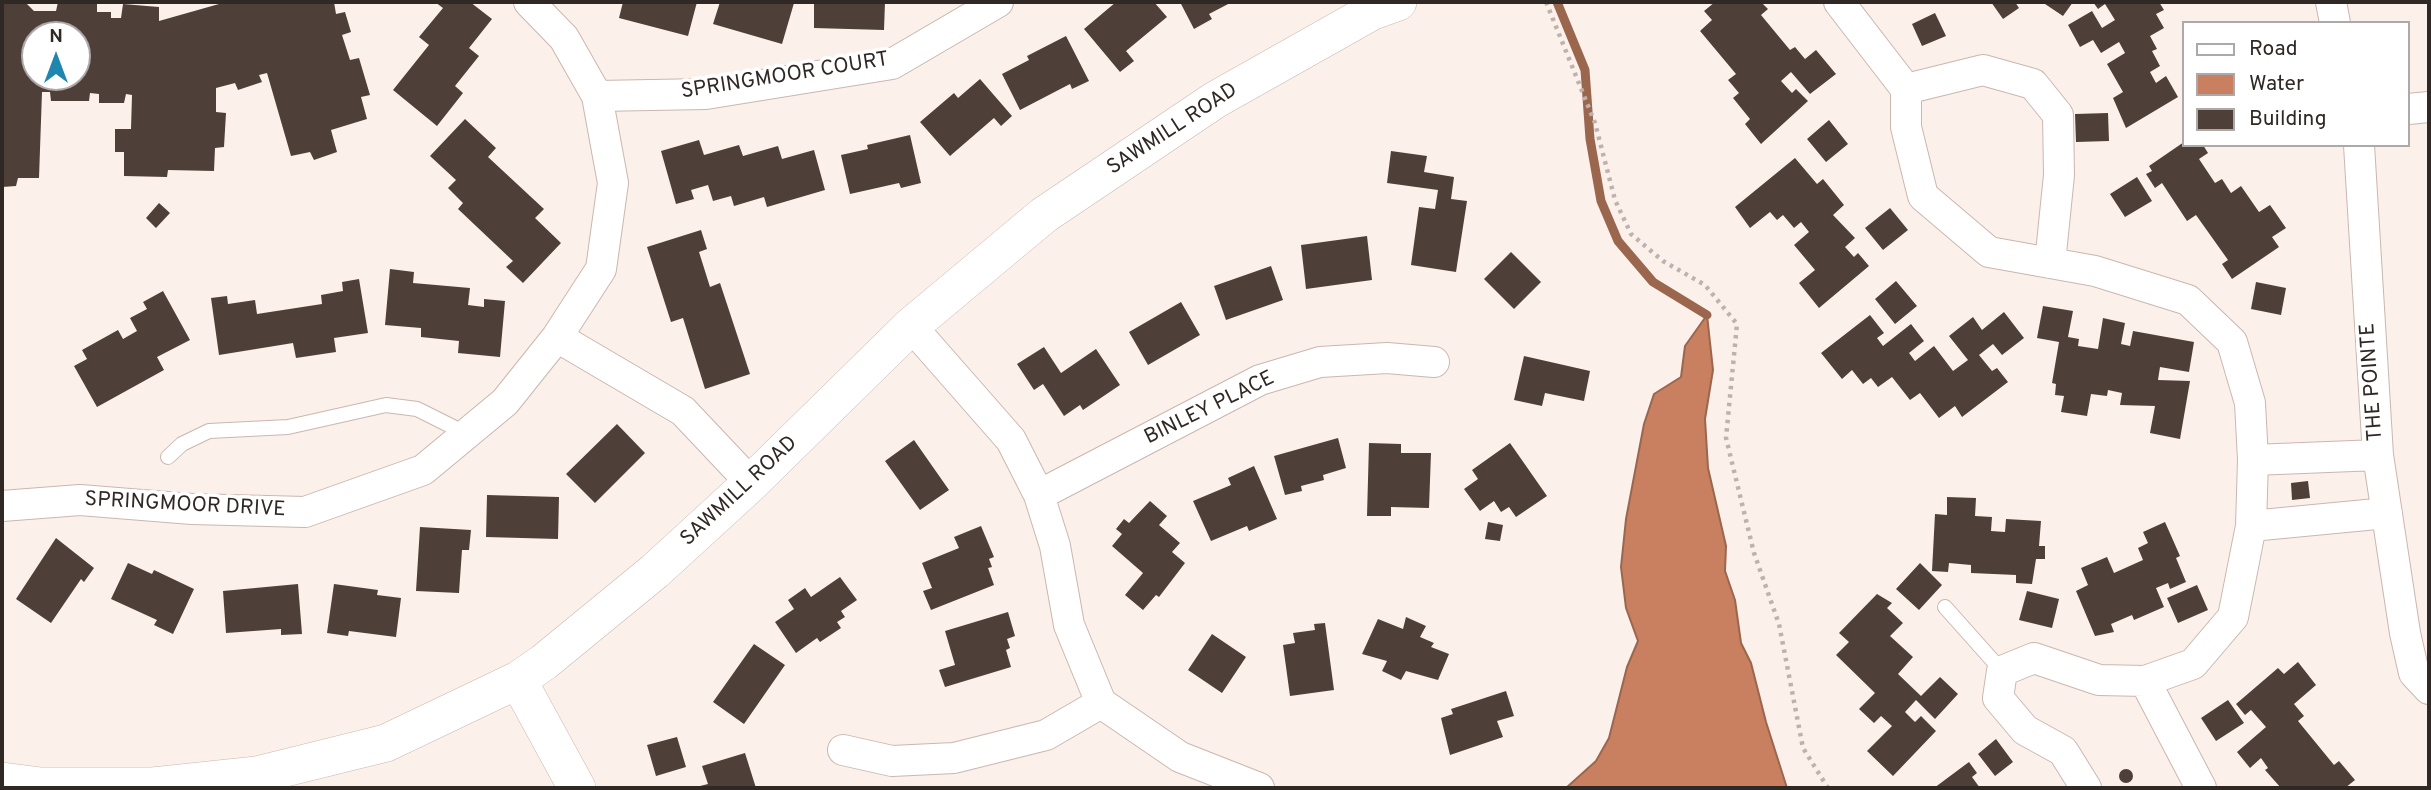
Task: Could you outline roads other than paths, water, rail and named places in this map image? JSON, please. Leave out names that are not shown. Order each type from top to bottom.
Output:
[{"type":"street","name":"SPRINGMOOR DRIVE","points":[[2,506],[79,500],[192,509],[306,512],[423,470],[505,402],[557,337],[601,269],[613,183],[597,96],[564,38],[529,2]]},
{"type":"street","name":"SPRINGMOOR COURT","points":[[597,96],[706,94],[892,64],[998,2]]},
{"type":"street","name":"SAWMILL ROAD","points":[[2,781],[41,786],[153,786],[257,775],[386,743],[517,680],[544,662],[655,571],[751,483],[911,326],[1044,215],[1204,108],[1373,11],[1398,2]]},
{"type":"street","points":[[1839,2],[1906,89],[1906,127],[1923,195],[1989,252],[2095,271],[2189,300],[2232,342],[2250,403],[2253,460],[2251,526],[2233,617],[2193,664],[2146,681],[2099,680],[2034,658],[2003,671],[1998,698],[2025,730],[2063,751],[2086,788]]},
{"type":"street","points":[[2331,2],[2335,21]]},
{"type":"street","points":[[1906,89],[1983,70],[2034,84],[2058,115],[2059,175],[2050,263]]},
{"type":"street","points":[[2410,108],[2429,107]]},
{"type":"street","name":"THE POINTE","points":[[2359,147],[2378,455],[2386,513],[2416,616],[2414,673],[2429,689]]},
{"type":"street","points":[[911,326],[1011,440],[1039,495],[1055,546],[1069,625],[1101,703],[1180,757],[1259,788]]},
{"type":"street","points":[[557,337],[683,411],[751,483]]},
{"type":"street","name":"BINLEY PLACE","points":[[1039,495],[1260,380],[1320,362],[1387,358],[1434,362]]},
{"type":"street","points":[[2253,460],[2378,455]]},
{"type":"street","points":[[2251,526],[2386,513]]},
{"type":"street","points":[[517,680],[577,788]]},
{"type":"street","points":[[2146,681],[2201,788]]},
{"type":"street","points":[[844,750],[892,761],[954,758],[1046,735],[1101,703]]},
{"type":"lane","points":[[168,457],[183,444],[209,431],[288,427],[343,417],[386,405],[417,409],[467,434]]},
{"type":"lane","points":[[1945,607],[2003,671]]},
{"type":"water","points":[[1707,315],[1713,370],[1705,419],[1708,468],[1726,546],[1725,571],[1735,600],[1741,643],[1751,663],[1787,788],[1566,788],[1596,761],[1609,738],[1627,667],[1638,641],[1626,608],[1621,567],[1626,519],[1644,424],[1654,394],[1681,377],[1685,346]]},
{"type":"waterway","points":[[1557,2],[1585,70],[1590,139],[1601,201],[1618,241],[1653,282],[1707,315]]}]
